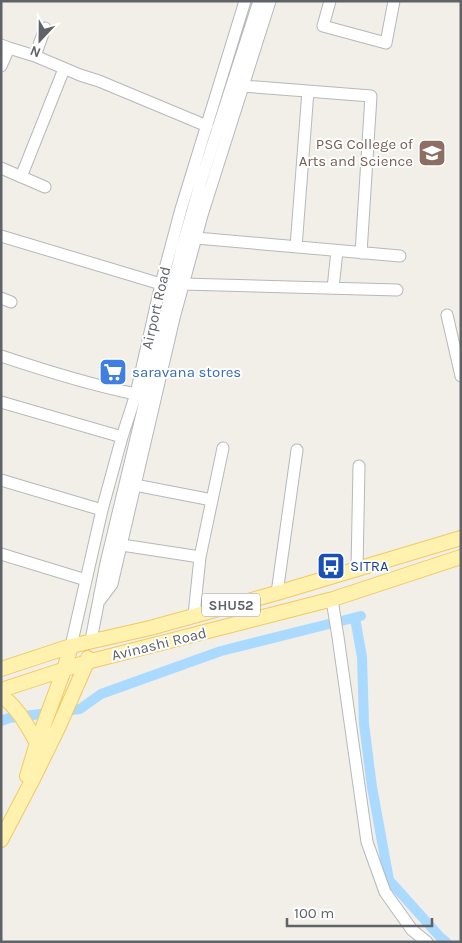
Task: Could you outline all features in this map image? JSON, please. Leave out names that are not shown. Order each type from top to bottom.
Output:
[{"type":"main road","name":"Avinashi Road","points":[[1,669],[91,640],[150,628],[277,593],[461,538]]},
{"type":"main road","name":"Avinashi Road","points":[[1,690],[87,662],[332,600],[461,557]]},
{"type":"main road","points":[[1,840],[60,726],[87,662],[91,640]]},
{"type":"main road","points":[[1,828],[24,786],[38,739],[71,646]]},
{"type":"main road","points":[[1,695],[15,707],[38,739]]},
{"type":"street","name":"Airport Road","points":[[91,640],[106,563],[182,248],[201,181],[259,1]]},
{"type":"street","points":[[99,601],[112,584],[183,284],[205,206],[270,1]]},
{"type":"street","points":[[330,1],[324,26],[386,43],[394,1]]},
{"type":"street","name":"Airport Road","points":[[71,646],[102,510],[136,394],[161,284],[181,209],[243,2]]},
{"type":"street","points":[[35,56],[45,28]]},
{"type":"street","points":[[1,66],[5,46],[99,81],[207,126]]},
{"type":"street","points":[[21,177],[64,69]]},
{"type":"street","points":[[243,86],[371,96],[361,253]]},
{"type":"street","points":[[296,247],[308,91]]},
{"type":"street","points":[[1,168],[45,187]]},
{"type":"street","points":[[1,236],[161,284]]},
{"type":"street","points":[[196,238],[400,256]]},
{"type":"street","points":[[333,288],[337,251]]},
{"type":"street","points":[[183,284],[397,290]]},
{"type":"street","points":[[448,315],[461,376]]},
{"type":"street","points":[[1,356],[64,376],[136,394]]},
{"type":"street","points":[[1,402],[122,437]]},
{"type":"street","points":[[194,615],[200,557],[223,448]]},
{"type":"street","points":[[277,593],[297,450]]},
{"type":"street","points":[[356,569],[359,466]]},
{"type":"street","points":[[2,481],[102,510]]},
{"type":"street","points":[[135,485],[212,500]]},
{"type":"street","points":[[122,545],[200,557]]},
{"type":"street","points":[[1,554],[86,580]]},
{"type":"street","points":[[332,600],[367,842],[385,892],[412,930],[427,942]]},
{"type":"waterway","points":[[1,721],[9,718],[80,709],[101,694],[221,651],[361,616]]},
{"type":"waterway","points":[[355,618],[362,657],[364,724],[372,787],[389,880],[446,942]]},
{"type":"place","name":"PSG College of Arts and Science","points":[[432,153]]},
{"type":"place","name":"saravana stores","points":[[113,372]]},
{"type":"place","name":"SITRA","points":[[331,566]]}]
